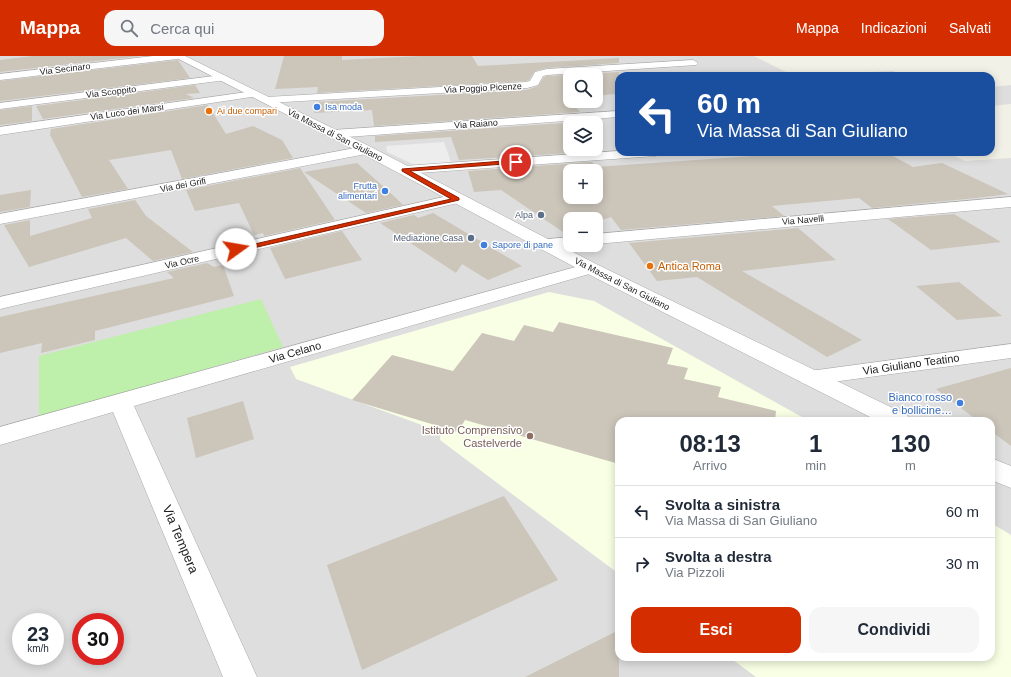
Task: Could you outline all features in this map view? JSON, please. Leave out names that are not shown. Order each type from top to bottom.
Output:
[{"type":"street","name":"Via Secinaro","points":[[0,77],[178,56]]},
{"type":"street","name":"Via Massa di San Giuliano","points":[[178,56],[366,150],[590,268],[890,417]]},
{"type":"street","name":"Via Poggio Picenze","points":[[260,97],[526,85],[534,83],[539,74],[547,72],[694,63]]},
{"type":"street","name":"Via Scoppito","points":[[0,106],[222,78]]},
{"type":"street","name":"Via Luco dei Marsi","points":[[0,131],[260,97]]},
{"type":"street","name":"Via Raiano","points":[[333,134],[615,114]]},
{"type":"street","name":"Via dei Grifi","points":[[0,219],[366,150]]},
{"type":"street","points":[[404,170],[615,155]]},
{"type":"street","name":"Via Ocre","points":[[0,303],[457,199]]},
{"type":"street","name":"Via Navelli","points":[[603,239],[1011,202]]},
{"type":"street","points":[[545,244],[563,243]]},
{"type":"street","name":"Via Celano","points":[[0,436],[590,268]]},
{"type":"street","name":"Via Giuliano Teatino","points":[[810,378],[1011,351]]},
{"type":"street","name":"Via Tempera","points":[[121,402],[240,677]]},
{"type":"street","points":[[995,470],[1011,478]]},
{"type":"shaded area","points":[[0,56],[754,56],[786,72],[615,72],[615,156],[954,156],[965,161],[1011,158],[1011,677],[0,677]]},
{"type":"shaded area","points":[[893,71],[895,72],[868,72]]},
{"type":"shaded area","points":[[1011,85],[1011,104],[995,106],[995,87]]},
{"type":"shaded area","points":[[444,142],[452,165],[419,167],[387,152],[386,146]]},
{"type":"shaded area","name":"Istituto Comprensivo Castelverde","points":[[549,292],[594,301],[802,417],[615,417],[615,571],[440,440],[441,432],[296,379],[290,367]]},
{"type":"shaded area","points":[[995,525],[1011,535],[1011,677],[756,677],[734,661],[995,661]]},
{"type":"green space","points":[[261,299],[283,347],[39,417],[39,356]]},
{"type":"building","points":[[33,56],[140,56],[0,72],[0,60]]},
{"type":"building","points":[[284,56],[342,56],[342,60],[421,56],[472,56],[478,66],[619,58],[619,63],[547,68],[535,71],[529,80],[526,81],[317,93],[318,87],[275,89]]},
{"type":"building","points":[[178,60],[190,78],[0,101],[0,81]]},
{"type":"building","points":[[615,72],[615,95],[603,95],[603,73]]},
{"type":"building","points":[[563,75],[563,108],[577,108],[580,112],[374,126],[372,110],[314,113],[316,102],[527,90],[538,86],[544,77]]},
{"type":"building","points":[[195,85],[200,93],[186,94],[194,98],[43,119],[36,106]]},
{"type":"building","points":[[208,105],[226,134],[253,126],[282,140],[293,158],[182,179],[171,150],[109,160],[128,189],[82,197],[50,135],[51,129]]},
{"type":"building","points":[[32,106],[32,121],[0,125],[0,110]]},
{"type":"building","points":[[563,123],[563,153],[459,160],[451,137],[375,142],[375,136]]},
{"type":"building","points":[[753,156],[893,156],[913,167],[942,163],[1008,194],[872,208],[859,198],[772,206],[784,216],[621,230],[611,217],[603,220],[603,212],[563,212],[563,232],[501,190],[474,192],[468,171],[563,164],[563,204],[603,204],[603,167]]},
{"type":"building","points":[[592,162],[594,164],[564,164]]},
{"type":"building","points":[[357,163],[403,205],[366,213],[304,172]]},
{"type":"building","points":[[300,168],[335,220],[264,236],[263,233],[254,235],[239,203],[195,211],[186,190]]},
{"type":"building","points":[[31,190],[30,207],[0,212],[0,195]]},
{"type":"building","points":[[135,200],[146,216],[193,252],[153,261],[126,238],[29,267],[4,225],[30,220],[30,236],[92,218],[88,209]]},
{"type":"building","points":[[433,213],[522,266],[488,280],[462,264],[456,273],[380,223],[414,215],[418,218]]},
{"type":"building","points":[[954,214],[1001,242],[931,250],[888,219]]},
{"type":"building","points":[[798,228],[836,260],[742,271],[862,340],[827,357],[697,277],[657,281],[629,243]]},
{"type":"building","points":[[342,231],[362,260],[285,279],[270,248]]},
{"type":"building","points":[[207,263],[214,267],[223,265],[234,296],[95,331],[95,340],[41,353],[42,343],[0,353],[0,317],[174,278],[167,272]]},
{"type":"building","points":[[959,282],[1002,316],[957,320],[916,286]]},
{"type":"building","points":[[559,322],[673,348],[667,364],[688,368],[684,379],[721,387],[718,397],[776,411],[775,417],[615,417],[615,463],[465,420],[458,432],[352,400],[392,355],[453,371],[482,333],[514,341],[524,325],[553,332]]},
{"type":"building","points":[[1011,368],[1011,446],[995,434],[995,417],[973,417],[936,389]]},
{"type":"building","points":[[243,401],[254,439],[196,458],[187,418]]},
{"type":"building","points":[[504,496],[558,580],[362,670],[327,565]]},
{"type":"building","points":[[615,632],[615,661],[619,661],[619,677],[525,677]]},
{"type":"place","name":"Isa moda","points":[[317,107]]},
{"type":"place","name":"Ai due compari","points":[[209,111]]},
{"type":"place","name":"Frutta alimentari","points":[[385,191]]},
{"type":"place","name":"Alpa","points":[[541,215]]},
{"type":"place","name":"Mediazione Casa","points":[[471,238]]},
{"type":"place","name":"Sapore di pane","points":[[484,245]]},
{"type":"place","name":"Antica Roma","points":[[650,266]]},
{"type":"place","name":"Bianco rosso e bollicine…","points":[[960,403]]},
{"type":"place","name":"Istituto Comprensivo Castelverde","points":[[530,436]]},
{"type":"route","points":[[236,249],[457,199],[404,170],[516,162]]}]
